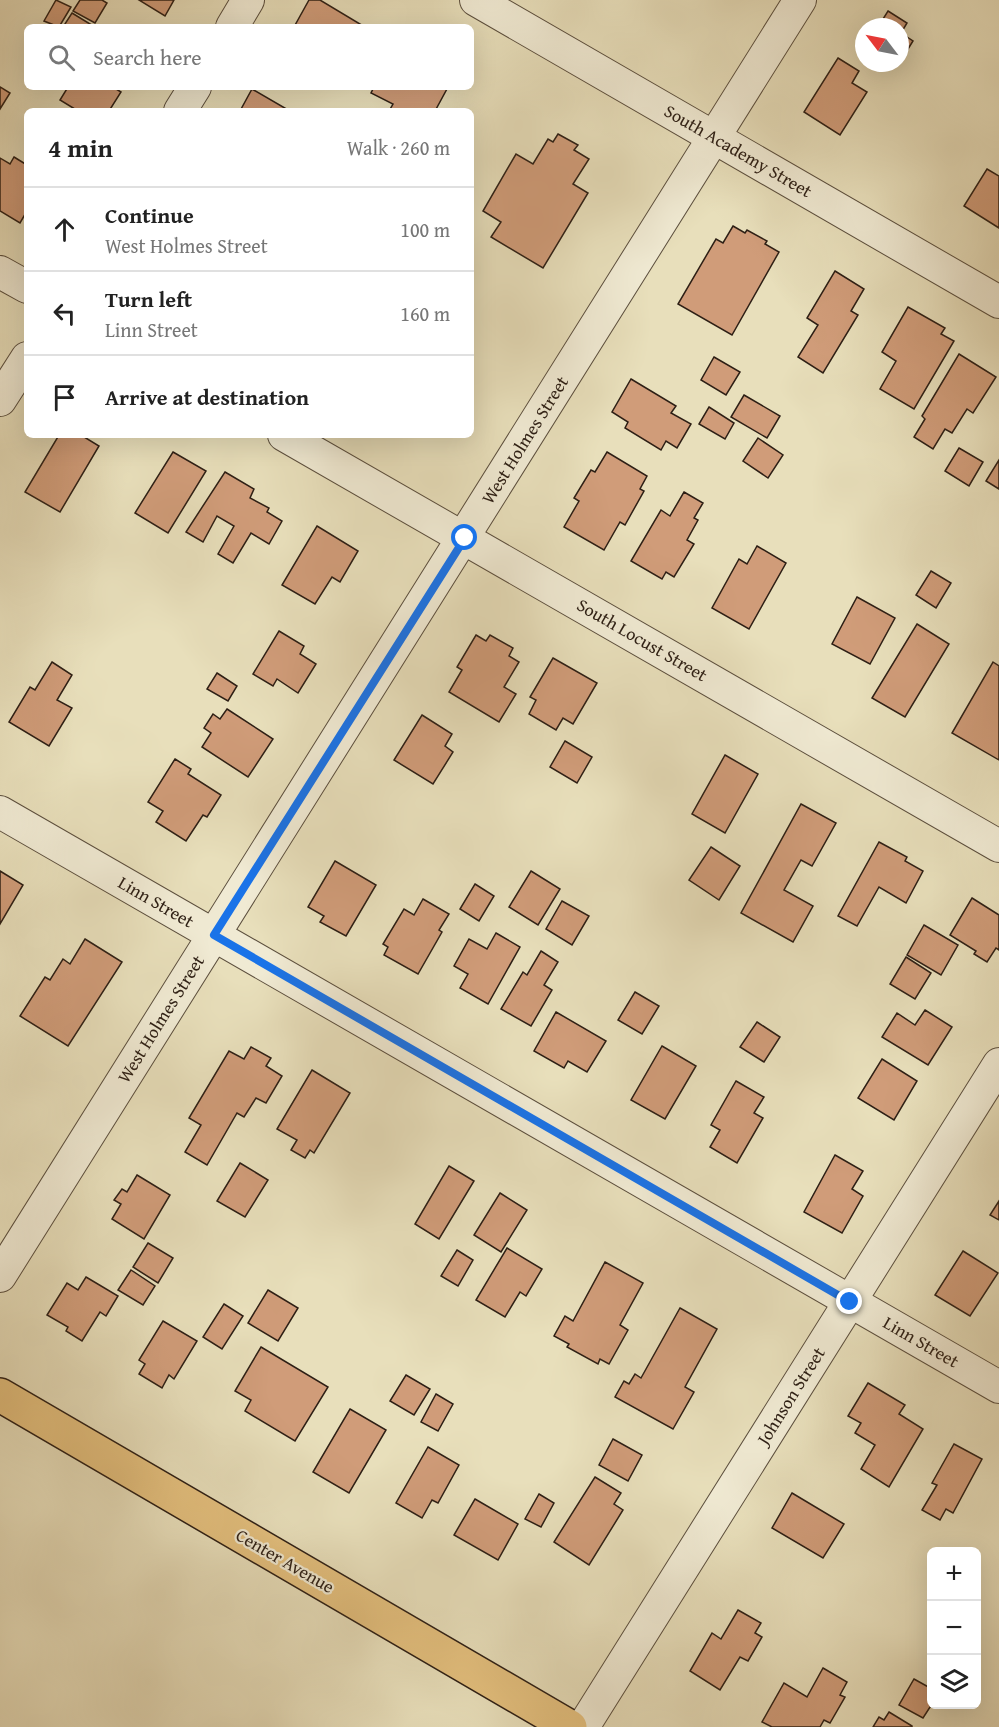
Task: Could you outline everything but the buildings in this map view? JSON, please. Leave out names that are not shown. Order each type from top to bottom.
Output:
[{"type":"main road","name":"Center Avenue","points":[[0,1395],[570,1727]]},
{"type":"street","points":[[234,24],[248,0]]},
{"type":"street","name":"South Academy Street","points":[[476,0],[999,302]]},
{"type":"street","name":"West Holmes Street","points":[[0,1276],[465,538],[800,0]]},
{"type":"street","points":[[182,108],[193,90]]},
{"type":"street","points":[[0,272],[24,285]]},
{"type":"street","points":[[0,400],[24,363]]},
{"type":"street","name":"South Locust Street","points":[[289,438],[999,846]]},
{"type":"street","name":"Linn Street","points":[[0,812],[999,1387]]},
{"type":"street","name":"Johnson Street","points":[[583,1727],[999,1064]]},
{"type":"route","points":[[465,538],[214,935],[850,1302]]}]
